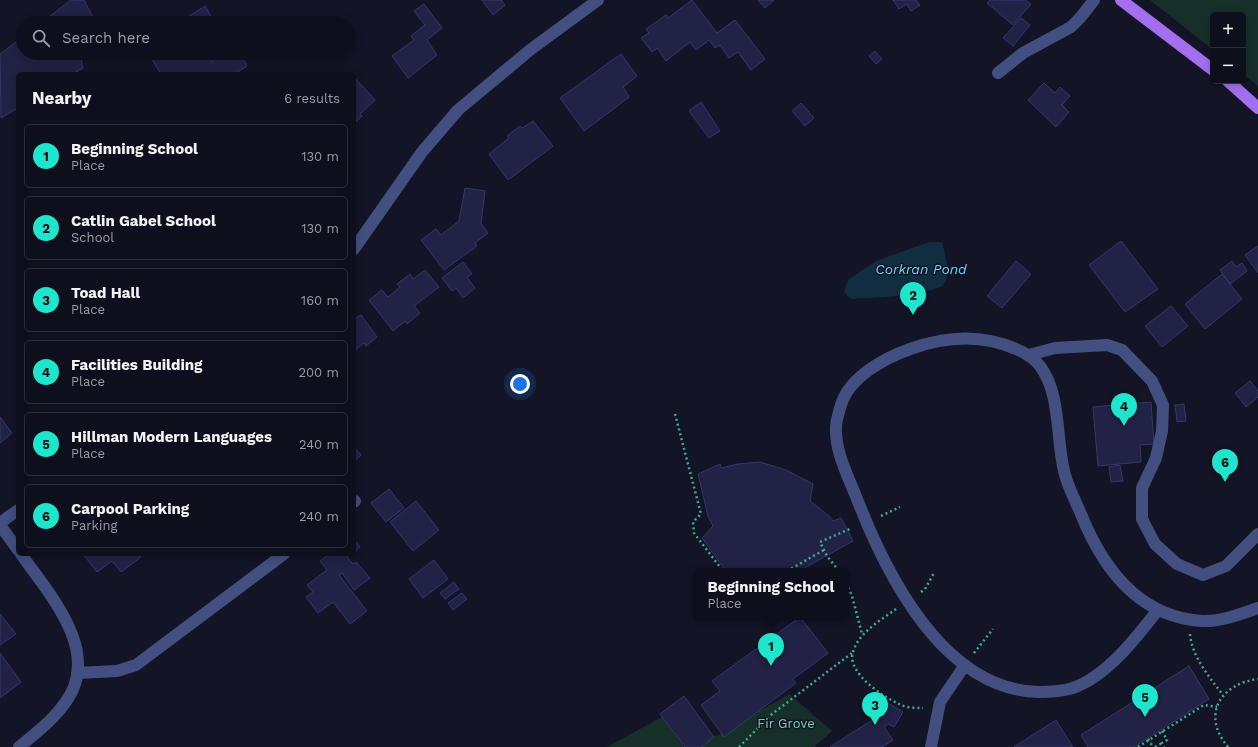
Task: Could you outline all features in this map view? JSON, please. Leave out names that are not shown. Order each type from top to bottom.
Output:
[{"type":"main road","points":[[1121,0],[1210,68]]},
{"type":"main road","points":[[1231,84],[1258,108]]},
{"type":"street","points":[[356,246],[422,152],[458,110],[530,50],[598,0]]},
{"type":"street","points":[[998,73],[1023,53],[1071,27],[1094,0]]},
{"type":"street","points":[[1157,611],[1114,662],[1074,688],[1052,692],[1022,691],[1003,687],[978,674],[943,645],[916,615],[891,575],[866,522],[838,450],[836,425],[843,399],[853,385],[880,363],[928,343],[950,338],[979,338],[998,342],[1029,355],[1040,366],[1050,385],[1064,473],[1088,531],[1104,561],[1120,582],[1157,611],[1188,619],[1205,622],[1240,615],[1258,608]]},
{"type":"street","points":[[1029,355],[1055,348],[1107,345],[1122,350],[1152,381],[1163,405],[1162,431],[1156,458],[1142,488],[1142,519],[1155,544],[1178,564],[1203,575],[1226,566],[1258,534]]},
{"type":"street","points":[[16,512],[0,524],[16,547]]},
{"type":"street","points":[[18,747],[48,722],[65,703],[72,691],[77,673],[78,653],[72,632],[55,603],[22,556]]},
{"type":"street","points":[[77,673],[118,671],[136,665],[281,556]]},
{"type":"street","points":[[931,747],[940,702],[965,664]]},
{"type":"path","points":[[675,414],[701,514],[693,522],[694,533],[721,568]]},
{"type":"path","points":[[866,522],[900,507]]},
{"type":"path","points":[[837,568],[820,542],[846,530]]},
{"type":"path","points":[[792,568],[824,550]]},
{"type":"path","points":[[739,747],[772,714],[852,653],[862,634],[925,589],[934,573]]},
{"type":"path","points":[[849,590],[862,634]]},
{"type":"path","points":[[1188,619],[1190,638],[1197,655],[1210,678],[1223,695]]},
{"type":"path","points":[[965,664],[993,629]]},
{"type":"path","points":[[852,653],[852,664],[864,679],[876,690],[900,705],[914,708],[926,707],[940,702]]},
{"type":"path","points":[[1228,747],[1222,740],[1216,726],[1217,707],[1223,695],[1235,684],[1258,679]]},
{"type":"path","points":[[1138,747],[1204,705],[1217,707]]},
{"type":"path","points":[[1148,740],[1154,747],[1167,740],[1162,731]]},
{"type":"path","points":[[1162,743],[1164,747]]},
{"type":"green space","points":[[1150,0],[1258,0],[1258,86],[1246,76],[1246,12],[1210,12],[1210,48]]},
{"type":"green space","name":"Fir Grove","points":[[789,694],[832,731],[814,747],[693,747],[696,740],[718,735]]},
{"type":"green space","points":[[662,717],[684,747],[607,747]]},
{"type":"water","name":"Corkran Pond","points":[[929,242],[942,242],[949,272],[943,286],[932,290],[898,296],[874,298],[851,299],[844,292],[848,280],[876,261]]},
{"type":"building","points":[[71,0],[84,0],[92,16],[50,16]]},
{"type":"building","points":[[482,0],[501,0],[505,5],[493,15]]},
{"type":"building","points":[[692,0],[717,33],[735,20],[765,59],[751,70],[738,52],[729,58],[720,45],[715,48],[709,40],[696,50],[690,42],[666,61],[657,48],[652,52],[641,38],[649,33],[646,29],[666,15],[668,18]]},
{"type":"building","points":[[758,0],[774,0],[765,8]]},
{"type":"building","points":[[893,0],[916,0],[920,5],[911,11],[907,4],[899,9]]},
{"type":"building","points":[[990,0],[1025,0],[1031,4],[1013,25],[987,3]]},
{"type":"building","points":[[424,4],[442,28],[427,40],[437,55],[408,78],[392,56],[414,40],[411,36],[425,25],[414,11]]},
{"type":"building","points":[[205,6],[211,16],[189,16]]},
{"type":"building","points":[[1021,18],[1030,25],[1013,46],[1003,38]]},
{"type":"building","points":[[16,42],[16,60],[81,60],[83,68],[76,72],[16,72],[16,109],[1,118],[0,54]]},
{"type":"building","points":[[875,51],[882,59],[876,64],[869,56]]},
{"type":"building","points":[[621,54],[637,76],[623,87],[629,97],[584,131],[560,98]]},
{"type":"building","points":[[152,60],[211,60],[212,62],[215,60],[244,60],[247,66],[237,72],[160,72]]},
{"type":"building","points":[[356,79],[375,100],[360,114],[362,116],[356,121]]},
{"type":"building","points":[[1044,83],[1055,93],[1060,87],[1070,96],[1062,105],[1069,112],[1056,127],[1028,100]]},
{"type":"building","points":[[701,102],[720,131],[709,138],[689,111]]},
{"type":"building","points":[[801,103],[814,118],[805,126],[792,111]]},
{"type":"building","points":[[533,121],[553,146],[508,180],[489,154],[509,138],[507,136],[520,126],[522,128]]},
{"type":"building","points":[[465,188],[485,191],[481,223],[488,233],[475,243],[477,246],[444,270],[421,240],[436,229],[441,235],[459,221]]},
{"type":"building","points":[[1121,241],[1158,289],[1125,312],[1089,265]]},
{"type":"building","points":[[1258,246],[1258,273],[1245,255]]},
{"type":"building","points":[[1016,261],[1031,274],[1002,308],[987,296]]},
{"type":"building","points":[[1232,261],[1236,267],[1242,263],[1247,271],[1230,284],[1220,270]]},
{"type":"building","points":[[463,262],[472,274],[467,277],[475,288],[463,298],[456,288],[452,291],[442,278]]},
{"type":"building","points":[[425,270],[439,287],[414,306],[420,313],[407,324],[405,321],[393,331],[369,300],[382,290],[388,297],[400,287],[397,284],[410,274],[413,279]]},
{"type":"building","points":[[1222,274],[1242,299],[1205,329],[1185,304]]},
{"type":"building","points":[[1171,306],[1188,326],[1162,347],[1145,326]]},
{"type":"building","points":[[361,315],[377,337],[366,346],[364,343],[356,349],[356,318]]},
{"type":"building","points":[[1250,381],[1258,391],[1258,397],[1246,407],[1235,393]]},
{"type":"building","points":[[1151,402],[1154,444],[1140,445],[1141,462],[1098,466],[1093,407]]},
{"type":"building","points":[[1184,404],[1186,421],[1177,422],[1175,405]]},
{"type":"building","points":[[0,417],[12,433],[0,443]]},
{"type":"building","points":[[356,449],[361,455],[356,459]]},
{"type":"building","points":[[760,462],[786,470],[813,484],[810,501],[833,521],[841,518],[853,541],[804,568],[724,568],[702,538],[713,526],[708,516],[698,474],[720,464],[721,468],[738,464]]},
{"type":"building","points":[[1120,465],[1123,481],[1111,482],[1109,467]]},
{"type":"building","points":[[389,489],[404,508],[386,522],[371,503]]},
{"type":"building","points":[[416,501],[439,530],[413,551],[390,522]]},
{"type":"building","points":[[356,542],[360,547],[356,550]]},
{"type":"building","points":[[85,556],[141,557],[121,572],[112,561],[97,572]]},
{"type":"building","points":[[327,556],[348,556],[347,557],[353,564],[356,562],[370,578],[354,590],[342,573],[339,575],[367,611],[350,624],[333,602],[318,613],[306,597],[313,592],[307,585],[327,570],[320,561]]},
{"type":"building","points":[[434,560],[448,579],[423,598],[409,579]]},
{"type":"building","points":[[454,582],[459,589],[445,599],[440,593]]},
{"type":"building","points":[[462,593],[467,599],[453,610],[448,603]]},
{"type":"building","points":[[0,614],[16,634],[0,645]]},
{"type":"building","points":[[796,620],[802,620],[828,653],[793,679],[796,683],[724,737],[701,705],[720,691],[712,681]]},
{"type":"building","points":[[0,653],[21,682],[0,698]]},
{"type":"building","points":[[1189,666],[1209,699],[1134,747],[1088,747],[1081,735]]},
{"type":"building","points":[[684,696],[714,737],[701,747],[685,747],[660,714]]},
{"type":"building","points":[[888,703],[903,712],[894,727],[888,724],[884,727],[893,740],[882,747],[830,747],[880,715]]},
{"type":"building","points":[[1056,720],[1073,747],[1014,747]]},
{"type":"place","name":"Catlin Gabel School","points":[[913,315]]},
{"type":"place","name":"Facilities Building","points":[[1124,426]]},
{"type":"place","name":"Carpool Parking","points":[[1225,482]]},
{"type":"place","name":"Beginning School","points":[[771,666]]},
{"type":"place","name":"Hillman Modern Languages","points":[[1145,717]]},
{"type":"place","name":"Toad Hall","points":[[875,725]]}]
